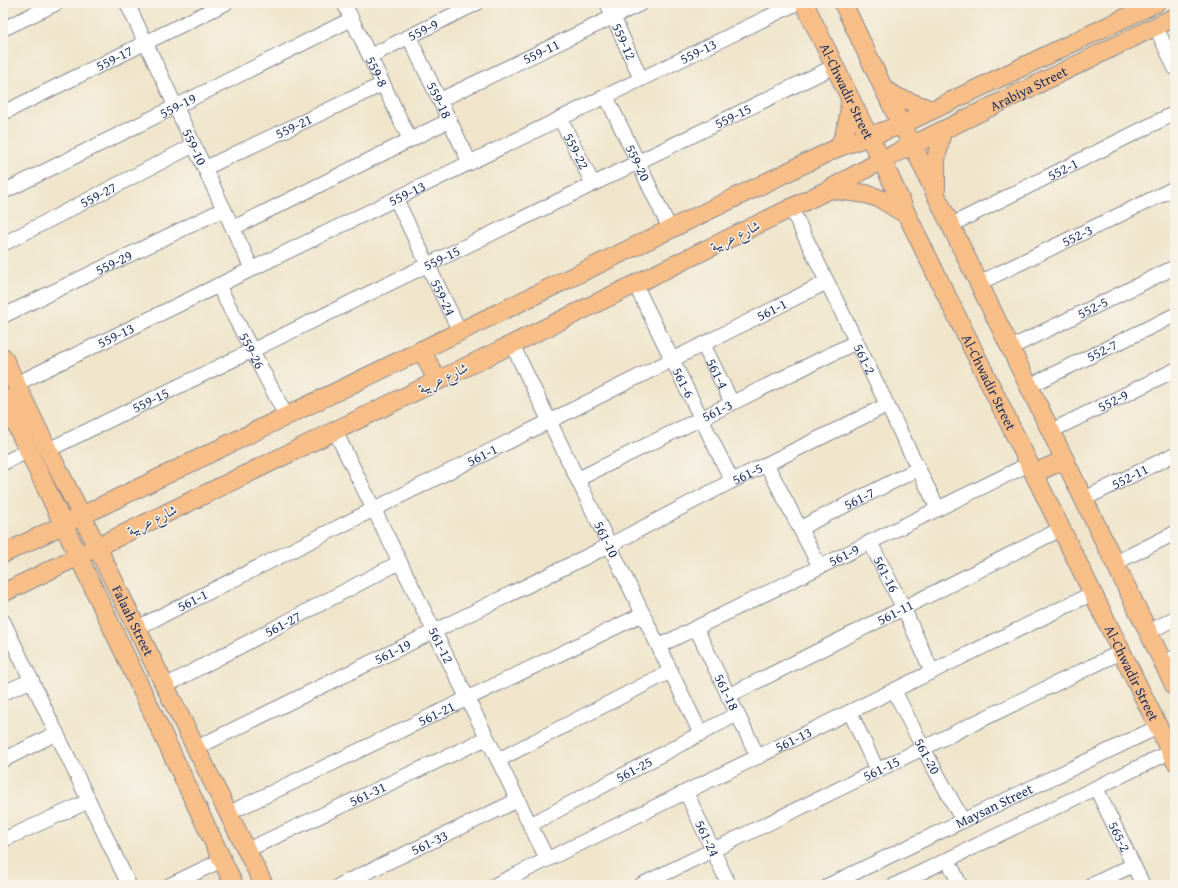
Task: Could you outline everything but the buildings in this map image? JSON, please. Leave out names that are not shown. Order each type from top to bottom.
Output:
[{"type":"main road","name":"Al-Chwadir Street","points":[[804,3],[1173,756]]},
{"type":"main road","points":[[843,3],[901,125],[914,145],[935,193],[1149,632],[1169,660],[1175,687]]},
{"type":"main road","name":"Arabiya Street","points":[[869,137],[901,125],[1156,3]]},
{"type":"main road","name":"Arabiya Street","points":[[882,160],[1175,17]]},
{"type":"main road","points":[[885,90],[899,98],[932,110]]},
{"type":"main road","points":[[839,147],[846,133],[850,114],[850,97]]},
{"type":"main road","points":[[935,193],[936,160],[942,131]]},
{"type":"main road","points":[[3,554],[839,147],[869,137]]},
{"type":"main road","name":"شارع عربية","points":[[3,593],[830,189],[882,160]]},
{"type":"main road","points":[[830,189],[866,194],[882,199],[907,215]]},
{"type":"main road","points":[[422,350],[437,381]]},
{"type":"main road","name":"Falaah Street","points":[[3,357],[137,628],[164,686],[264,885]]},
{"type":"main road","name":"Falaah Street","points":[[4,399],[234,885]]},
{"type":"main road","points":[[1032,468],[1065,460]]},
{"type":"main road","points":[[68,488],[83,498],[97,504],[113,500]]},
{"type":"main road","points":[[33,540],[44,531],[51,517],[52,501]]},
{"type":"main road","points":[[110,574],[111,562],[116,547],[130,530]]},
{"type":"main road","points":[[41,574],[57,570],[74,575],[90,583]]},
{"type":"street","points":[[3,30],[57,3]]},
{"type":"street","name":"559-10","points":[[127,3],[252,269]]},
{"type":"street","name":"559-17","points":[[3,113],[226,3]]},
{"type":"street","name":"559-8","points":[[344,3],[410,140]]},
{"type":"street","name":"559-9","points":[[370,56],[476,3]]},
{"type":"street","name":"559-12","points":[[607,3],[641,79]]},
{"type":"street","name":"559-11","points":[[440,100],[642,3]]},
{"type":"street","name":"559-13","points":[[16,384],[797,3]]},
{"type":"street","name":"559-19","points":[[3,192],[352,19]]},
{"type":"street","points":[[1156,27],[1175,68]]},
{"type":"street","name":"559-18","points":[[409,37],[470,163]]},
{"type":"street","name":"559-15","points":[[48,450],[835,66]]},
{"type":"street","name":"559-21","points":[[205,168],[383,84]]},
{"type":"street","name":"559-20","points":[[606,96],[670,229]]},
{"type":"street","name":"552-1","points":[[951,225],[1175,113]]},
{"type":"street","name":"559-22","points":[[560,118],[593,184]]},
{"type":"street","points":[[233,228],[450,120]]},
{"type":"street","name":"559-27","points":[[3,244],[194,145]]},
{"type":"street","name":"552-3","points":[[979,283],[1175,188]]},
{"type":"street","name":"559-24","points":[[396,198],[460,332]]},
{"type":"street","name":"561-2","points":[[791,208],[938,509]]},
{"type":"street","name":"559-29","points":[[3,316],[224,209]]},
{"type":"street","name":"552-5","points":[[1010,348],[1175,267]]},
{"type":"street","name":"561-1","points":[[137,628],[827,282]]},
{"type":"street","name":"561-6","points":[[635,284],[732,481]]},
{"type":"street","name":"559-26","points":[[218,286],[286,416]]},
{"type":"street","name":"552-7","points":[[1029,386],[1175,315]]},
{"type":"street","name":"561-3","points":[[578,479],[856,342]]},
{"type":"street","name":"561-10","points":[[512,344],[701,734]]},
{"type":"street","name":"561-4","points":[[703,344],[732,403]]},
{"type":"street","name":"552-9","points":[[1051,431],[1175,370]]},
{"type":"street","name":"561-5","points":[[610,545],[732,481],[887,405]]},
{"type":"street","name":"561-12","points":[[335,431],[547,859]]},
{"type":"street","points":[[3,463],[28,451]]},
{"type":"street","name":"552-11","points":[[1084,499],[1175,454]]},
{"type":"street","points":[[767,465],[820,567]]},
{"type":"street","name":"561-9","points":[[659,646],[938,509],[1032,468]]},
{"type":"street","name":"561-7","points":[[800,528],[918,469]]},
{"type":"street","name":"561-11","points":[[728,696],[1061,529]]},
{"type":"street","points":[[1115,562],[1175,533]]},
{"type":"street","name":"561-16","points":[[870,542],[904,609],[932,672]]},
{"type":"street","name":"561-19","points":[[196,748],[610,545]]},
{"type":"street","name":"561-27","points":[[164,686],[400,562]]},
{"type":"street","name":"561-13","points":[[495,885],[509,882],[547,859],[1093,593]]},
{"type":"street","name":"561-21","points":[[229,813],[643,614]]},
{"type":"street","points":[[1149,632],[1175,618]]},
{"type":"street","points":[[3,621],[129,885]]},
{"type":"street","name":"561-18","points":[[696,628],[758,757]]},
{"type":"street","name":"561-15","points":[[641,885],[1121,652]]},
{"type":"street","points":[[498,760],[671,671]]},
{"type":"street","points":[[3,693],[32,680]]},
{"type":"street","name":"561-20","points":[[894,690],[923,748],[963,821]]},
{"type":"street","points":[[850,712],[877,770]]},
{"type":"street","name":"561-25","points":[[530,825],[737,714]]},
{"type":"street","name":"Maysan Street","points":[[829,885],[1158,727]]},
{"type":"street","points":[[3,760],[57,734]]},
{"type":"street","name":"561-31","points":[[247,850],[487,738]]},
{"type":"street","name":"Maysan Street","points":[[895,885],[1096,788],[1173,756]]},
{"type":"street","name":"565-2","points":[[1096,788],[1143,885]]},
{"type":"street","name":"561-24","points":[[686,792],[729,885]]},
{"type":"street","name":"561-33","points":[[340,885],[518,800]]},
{"type":"street","points":[[3,840],[89,801]]},
{"type":"street","points":[[170,885],[222,860]]},
{"type":"street","points":[[948,860],[960,885]]},
{"type":"street","points":[[1092,885],[1133,865]]}]
